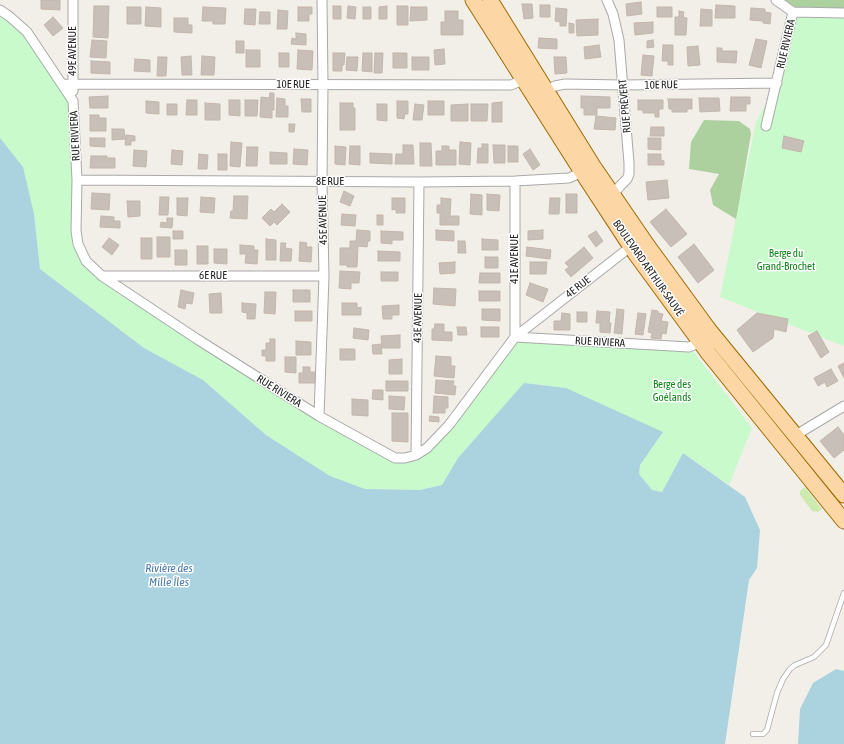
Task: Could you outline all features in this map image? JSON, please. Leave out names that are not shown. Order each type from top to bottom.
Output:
[{"type":"main road","name":"BOULEVARD ARTHUR-SAUVÉ","points":[[473,0],[582,172],[608,200]]},
{"type":"main road","name":"BOULEVARD ARTHUR-SAUVÉ","points":[[490,0],[546,90],[608,200],[701,343],[844,521]]},
{"type":"main road","name":"BOULEVARD ARTHUR-SAUVÉ","points":[[636,242],[844,495]]},
{"type":"street","name":"49E AVENUE","points":[[73,0],[73,101]]},
{"type":"street","name":"45E AVENUE","points":[[319,416],[324,276],[322,182],[322,0]]},
{"type":"street","name":"RUE PRÉVERT","points":[[606,0],[613,14],[617,28],[623,85],[629,174],[627,179],[608,200]]},
{"type":"street","points":[[776,0],[793,12]]},
{"type":"street","name":"RUE RIVIERA","points":[[0,10],[27,32],[73,101],[77,180],[76,231],[78,244],[86,261],[102,276],[319,416],[395,458],[405,458],[416,455],[427,448],[449,425],[515,337],[689,347],[714,336]]},
{"type":"street","name":"RUE RIVIERA","points":[[766,126],[793,12],[844,13]]},
{"type":"street","name":"10E RUE","points":[[62,84],[511,85],[523,80]]},
{"type":"street","name":"10E RUE","points":[[546,90],[560,85],[777,83]]},
{"type":"street","name":"8E RUE","points":[[77,180],[322,182],[515,181],[569,178],[582,172]]},
{"type":"street","name":"41E AVENUE","points":[[515,181],[515,337]]},
{"type":"street","name":"43E AVENUE","points":[[416,455],[419,182]]},
{"type":"street","name":"4E RUE","points":[[515,337],[636,242]]},
{"type":"street","name":"6E RUE","points":[[102,276],[324,276]]},
{"type":"street","points":[[796,435],[844,406]]},
{"type":"lane","points":[[753,734],[763,734],[767,730],[778,689],[790,669],[795,665],[814,657],[826,645],[844,592]]},
{"type":"green space","points":[[781,0],[844,0],[844,127],[822,51]]},
{"type":"green space","name":"Berge des Goélands","points":[[0,10],[27,32],[73,101],[77,180],[71,229],[77,248],[98,275],[395,459],[427,448],[515,337],[694,352],[752,428],[729,485],[683,453],[662,492],[652,490],[639,474],[640,465],[662,433],[566,388],[525,383],[458,458],[442,485],[420,490],[365,489],[330,476],[266,435],[203,380],[144,348],[40,269],[34,214],[0,138]]},
{"type":"green space","name":"Berge du Grand-Brochet","points":[[793,12],[844,13],[844,346],[720,297],[756,122],[777,83]]},
{"type":"green space","points":[[704,120],[739,121],[750,129],[751,134],[724,291],[736,219],[713,205],[710,190],[719,174],[689,169],[691,142]]},
{"type":"green space","points":[[805,487],[822,509],[818,512],[812,511],[800,495],[800,491]]},
{"type":"water","name":"Rivière des Mille Îles","points":[[0,138],[23,167],[34,214],[40,269],[144,348],[203,380],[266,435],[330,476],[365,489],[420,490],[442,485],[458,458],[524,383],[566,388],[663,432],[640,465],[639,474],[652,490],[662,492],[683,453],[745,497],[760,530],[757,568],[749,580],[725,744],[0,744]]},
{"type":"water","points":[[836,669],[844,671],[844,744],[798,744],[800,709],[813,683]]},
{"type":"building","points":[[41,0],[60,0],[60,10],[41,9]]},
{"type":"building","points":[[641,2],[642,14],[627,16],[626,4]]},
{"type":"building","points":[[522,4],[532,4],[533,18],[524,19]]},
{"type":"building","points":[[540,5],[550,5],[550,17],[540,17]]},
{"type":"building","points":[[716,5],[735,6],[735,18],[715,18]]},
{"type":"building","points":[[94,6],[109,6],[108,38],[93,37]]},
{"type":"building","points":[[333,6],[341,6],[341,19],[333,19]]},
{"type":"building","points":[[348,6],[356,7],[355,19],[347,18]]},
{"type":"building","points":[[387,6],[387,19],[379,19],[379,7]]},
{"type":"building","points":[[397,6],[408,6],[408,25],[397,25]]},
{"type":"building","points":[[127,7],[141,7],[141,24],[127,24]]},
{"type":"building","points":[[146,7],[161,8],[161,27],[145,26]]},
{"type":"building","points":[[203,7],[226,8],[225,24],[213,24],[213,21],[202,21]]},
{"type":"building","points":[[298,7],[312,7],[312,14],[309,14],[309,21],[298,21]]},
{"type":"building","points":[[363,7],[371,7],[371,19],[363,19]]},
{"type":"building","points":[[411,7],[427,7],[427,20],[410,21]]},
{"type":"building","points":[[657,7],[672,7],[672,17],[657,17]]},
{"type":"building","points":[[556,8],[567,9],[566,26],[560,26],[560,22],[555,21]]},
{"type":"building","points":[[751,8],[765,9],[765,12],[771,13],[770,24],[763,23],[763,21],[750,20]]},
{"type":"building","points":[[245,9],[256,9],[255,25],[244,24]]},
{"type":"building","points":[[701,9],[712,10],[712,26],[700,26]]},
{"type":"building","points":[[278,10],[288,11],[287,29],[277,29]]},
{"type":"building","points":[[445,11],[458,11],[458,20],[463,20],[463,35],[441,35],[441,22],[445,22]]},
{"type":"building","points":[[679,11],[684,12],[683,17],[687,18],[686,35],[675,35],[675,17],[679,17]]},
{"type":"building","points":[[260,12],[270,12],[270,24],[259,24]]},
{"type":"building","points":[[53,17],[63,28],[53,36],[44,25]]},
{"type":"building","points":[[174,18],[188,18],[188,25],[192,25],[192,33],[174,32]]},
{"type":"building","points":[[598,19],[598,35],[577,36],[576,20]]},
{"type":"building","points":[[653,22],[653,33],[635,35],[634,23]]},
{"type":"building","points":[[569,23],[574,24],[574,33],[569,33]]},
{"type":"building","points":[[296,33],[306,34],[306,45],[291,44],[292,38],[296,39]]},
{"type":"building","points":[[539,38],[557,39],[557,49],[538,48]]},
{"type":"building","points":[[756,39],[767,41],[761,68],[749,65]]},
{"type":"building","points":[[92,40],[107,41],[106,58],[90,57]]},
{"type":"building","points":[[653,40],[654,47],[647,48],[647,41]]},
{"type":"building","points":[[236,41],[244,41],[244,53],[236,53]]},
{"type":"building","points":[[599,45],[601,57],[585,59],[584,47]]},
{"type":"building","points":[[663,45],[673,45],[673,65],[668,65],[668,61],[662,61]]},
{"type":"building","points":[[698,46],[700,65],[688,66],[687,47]]},
{"type":"building","points":[[717,48],[722,48],[722,51],[737,51],[736,63],[717,62]]},
{"type":"building","points":[[444,49],[445,64],[435,65],[434,50]]},
{"type":"building","points":[[246,50],[260,50],[260,67],[246,67]]},
{"type":"building","points":[[298,50],[313,51],[312,70],[297,69]]},
{"type":"building","points":[[279,53],[289,53],[289,67],[279,67]]},
{"type":"building","points":[[333,53],[345,53],[342,71],[333,71]]},
{"type":"building","points":[[363,53],[372,53],[372,72],[362,71]]},
{"type":"building","points":[[375,53],[383,53],[382,73],[374,73]]},
{"type":"building","points":[[393,53],[407,53],[407,68],[393,68]]},
{"type":"building","points":[[643,55],[654,56],[652,76],[641,75]]},
{"type":"building","points":[[191,56],[192,75],[182,75],[181,57]]},
{"type":"building","points":[[202,56],[215,57],[214,75],[201,75]]},
{"type":"building","points":[[158,57],[167,57],[166,76],[157,76]]},
{"type":"building","points":[[347,57],[358,57],[357,71],[346,70]]},
{"type":"building","points":[[412,57],[429,57],[429,70],[412,70]]},
{"type":"building","points":[[554,57],[566,57],[567,73],[555,74]]},
{"type":"building","points":[[135,59],[150,60],[150,72],[134,71]]},
{"type":"building","points":[[91,61],[110,62],[110,74],[91,73]]},
{"type":"building","points":[[270,93],[274,93],[274,110],[272,110],[272,118],[260,117],[261,97],[269,98]]},
{"type":"building","points":[[108,96],[108,108],[90,108],[89,97]]},
{"type":"building","points":[[581,96],[610,97],[610,108],[597,108],[597,115],[584,115],[584,108],[581,108]]},
{"type":"building","points":[[731,97],[750,97],[750,104],[746,104],[746,111],[730,111]]},
{"type":"building","points":[[277,98],[285,99],[285,106],[288,106],[288,117],[276,117]]},
{"type":"building","points":[[699,98],[719,98],[720,111],[700,112]]},
{"type":"building","points":[[301,99],[311,99],[311,112],[302,112]]},
{"type":"building","points":[[668,99],[692,99],[692,109],[687,109],[687,112],[672,112],[672,109],[669,109]]},
{"type":"building","points":[[187,100],[197,100],[197,115],[186,115]]},
{"type":"building","points":[[229,100],[240,100],[240,116],[229,115]]},
{"type":"building","points":[[245,100],[258,100],[257,116],[245,116]]},
{"type":"building","points":[[638,100],[663,100],[663,109],[659,109],[659,117],[655,117],[655,113],[643,113],[643,110],[638,110]]},
{"type":"building","points":[[146,101],[159,102],[159,114],[146,113]]},
{"type":"building","points":[[397,101],[408,101],[408,114],[405,114],[404,119],[397,118]]},
{"type":"building","points":[[428,101],[444,101],[444,115],[428,115]]},
{"type":"building","points":[[502,102],[502,122],[492,122],[492,103]]},
{"type":"building","points":[[205,103],[220,104],[220,120],[205,120]]},
{"type":"building","points":[[340,103],[353,103],[353,108],[355,108],[355,130],[340,130]]},
{"type":"building","points":[[167,104],[177,104],[177,115],[167,115]]},
{"type":"building","points":[[377,104],[387,104],[387,121],[377,120]]},
{"type":"building","points":[[415,104],[424,105],[422,120],[413,120]]},
{"type":"building","points":[[468,104],[468,121],[451,121],[451,105]]},
{"type":"building","points":[[471,104],[488,104],[487,121],[471,121]]},
{"type":"building","points":[[90,115],[99,115],[99,118],[106,118],[106,131],[90,131]]},
{"type":"building","points":[[596,116],[616,118],[615,130],[594,129]]},
{"type":"building","points":[[289,124],[295,124],[294,132],[289,132]]},
{"type":"building","points":[[651,127],[664,127],[664,136],[650,136]]},
{"type":"building","points":[[112,129],[124,129],[125,139],[112,140]]},
{"type":"building","points":[[126,135],[135,136],[135,141],[131,141],[131,145],[125,145]]},
{"type":"building","points":[[784,136],[804,141],[801,152],[782,148]]},
{"type":"building","points":[[90,138],[105,138],[105,147],[90,146]]},
{"type":"building","points":[[648,138],[661,138],[661,150],[648,149]]},
{"type":"building","points":[[231,142],[242,143],[240,167],[230,166]]},
{"type":"building","points":[[460,142],[471,143],[470,165],[459,164]]},
{"type":"building","points":[[420,143],[431,143],[432,166],[420,166]]},
{"type":"building","points":[[482,144],[488,144],[488,163],[477,163],[478,148],[482,148]]},
{"type":"building","points":[[403,145],[413,145],[414,164],[395,164],[396,154],[403,154]]},
{"type":"building","points":[[493,145],[505,145],[505,163],[494,163]]},
{"type":"building","points":[[335,146],[346,147],[345,165],[335,164]]},
{"type":"building","points":[[350,146],[360,146],[360,165],[349,164]]},
{"type":"building","points":[[442,146],[449,146],[449,150],[456,150],[456,165],[436,165],[436,151],[442,151]]},
{"type":"building","points":[[508,146],[518,146],[518,162],[508,162]]},
{"type":"building","points":[[247,147],[258,147],[257,166],[246,166]]},
{"type":"building","points":[[294,149],[308,150],[307,165],[293,164]]},
{"type":"building","points":[[530,149],[540,165],[533,170],[523,154]]},
{"type":"building","points":[[134,150],[147,151],[146,167],[133,166]]},
{"type":"building","points":[[172,150],[183,151],[182,165],[171,164]]},
{"type":"building","points":[[270,152],[287,153],[287,164],[270,164]]},
{"type":"building","points":[[370,153],[392,154],[392,164],[370,163]]},
{"type":"building","points":[[199,154],[208,155],[207,169],[198,169]]},
{"type":"building","points":[[218,154],[227,154],[227,170],[218,170]]},
{"type":"building","points":[[648,154],[661,154],[661,160],[664,161],[664,165],[648,165]]},
{"type":"building","points":[[91,156],[107,156],[107,158],[115,158],[115,168],[90,168]]},
{"type":"building","points":[[667,180],[669,198],[648,200],[646,182]]},
{"type":"building","points":[[344,191],[354,196],[350,206],[340,202]]},
{"type":"building","points":[[92,193],[110,194],[109,210],[91,209]]},
{"type":"building","points":[[471,194],[482,195],[482,215],[470,214]]},
{"type":"building","points":[[487,194],[500,195],[499,211],[487,210]]},
{"type":"building","points":[[566,194],[577,194],[577,213],[566,213]]},
{"type":"building","points":[[234,196],[248,196],[247,219],[230,218],[231,211],[233,211]]},
{"type":"building","points":[[160,197],[169,197],[168,215],[159,215]]},
{"type":"building","points":[[201,197],[215,198],[214,213],[200,212]]},
{"type":"building","points":[[177,198],[188,198],[187,216],[177,215]]},
{"type":"building","points":[[392,198],[405,198],[405,213],[396,213],[396,209],[392,210]]},
{"type":"building","points":[[441,198],[451,199],[450,216],[459,216],[459,225],[440,225],[440,213],[437,213],[437,205],[441,205]]},
{"type":"building","points":[[550,198],[560,198],[559,214],[549,214]]},
{"type":"building","points":[[127,201],[140,201],[140,216],[128,217]]},
{"type":"building","points":[[282,204],[290,212],[277,225],[274,222],[270,226],[262,218],[271,209],[274,212]]},
{"type":"building","points":[[666,209],[687,234],[671,247],[650,222]]},
{"type":"building","points":[[342,214],[356,215],[355,226],[341,225]]},
{"type":"building","points":[[377,215],[383,215],[383,225],[377,225]]},
{"type":"building","points":[[101,216],[114,217],[114,221],[120,221],[120,228],[100,227]]},
{"type":"building","points":[[167,218],[173,218],[172,228],[160,227],[161,222],[167,223]]},
{"type":"building","points":[[357,230],[370,231],[370,241],[368,241],[367,247],[358,246],[357,267],[340,265],[340,248],[350,248],[350,241],[356,241]]},
{"type":"building","points":[[436,230],[454,231],[454,241],[436,240]]},
{"type":"building","points":[[543,230],[543,239],[528,240],[528,231]]},
{"type":"building","points":[[173,231],[183,231],[183,239],[173,239]]},
{"type":"building","points":[[381,231],[403,232],[403,240],[392,240],[392,244],[381,243]]},
{"type":"building","points":[[596,231],[603,241],[596,247],[588,236]]},
{"type":"building","points":[[157,237],[170,237],[170,257],[157,257]]},
{"type":"building","points":[[109,238],[119,245],[112,255],[102,247]]},
{"type":"building","points":[[141,238],[152,238],[152,259],[141,259]]},
{"type":"building","points":[[266,239],[276,240],[276,260],[266,260]]},
{"type":"building","points":[[482,239],[498,240],[498,250],[482,250]]},
{"type":"building","points":[[458,241],[465,241],[466,253],[458,253]]},
{"type":"building","points":[[300,242],[307,243],[306,247],[312,247],[311,262],[299,261]]},
{"type":"building","points":[[281,243],[286,243],[285,248],[292,249],[291,261],[280,261]]},
{"type":"building","points":[[694,244],[714,270],[698,283],[678,257]]},
{"type":"building","points":[[240,245],[254,246],[254,250],[258,250],[257,264],[245,263],[246,254],[240,254]]},
{"type":"building","points":[[197,246],[208,246],[208,264],[197,264]]},
{"type":"building","points":[[527,247],[551,250],[550,259],[526,256]]},
{"type":"building","points":[[584,247],[593,258],[571,277],[565,270],[569,267],[565,263]]},
{"type":"building","points":[[214,249],[227,249],[227,264],[214,263]]},
{"type":"building","points":[[175,250],[187,250],[187,265],[175,265]]},
{"type":"building","points":[[378,251],[400,252],[400,261],[378,261]]},
{"type":"building","points":[[485,257],[498,257],[498,268],[485,268]]},
{"type":"building","points":[[455,262],[455,273],[440,274],[439,263]]},
{"type":"building","points":[[530,262],[547,262],[546,274],[530,274]]},
{"type":"building","points":[[340,271],[360,272],[359,283],[351,283],[351,289],[339,288]]},
{"type":"building","points":[[381,272],[398,272],[398,281],[381,281]]},
{"type":"building","points":[[480,273],[500,273],[500,283],[479,283]]},
{"type":"building","points":[[530,283],[548,289],[543,302],[526,295]]},
{"type":"building","points":[[434,288],[456,289],[455,306],[433,304]]},
{"type":"building","points":[[181,290],[194,293],[192,304],[186,303],[185,309],[178,307]]},
{"type":"building","points":[[293,290],[310,290],[310,302],[293,302]]},
{"type":"building","points":[[479,291],[500,291],[500,301],[479,301]]},
{"type":"building","points":[[265,292],[276,292],[275,314],[264,313]]},
{"type":"building","points":[[221,293],[222,313],[210,313],[209,294]]},
{"type":"building","points":[[242,303],[256,304],[255,319],[247,319],[247,313],[242,312]]},
{"type":"building","points":[[342,303],[357,303],[357,308],[361,307],[361,315],[342,315]]},
{"type":"building","points":[[399,305],[399,315],[392,315],[392,319],[383,319],[382,306]]},
{"type":"building","points":[[482,309],[500,309],[500,321],[482,320]]},
{"type":"building","points":[[617,309],[624,310],[622,334],[614,333]]},
{"type":"building","points":[[652,310],[663,314],[661,321],[668,322],[666,334],[662,333],[661,339],[651,338],[652,333],[648,332]]},
{"type":"building","points":[[295,311],[312,311],[312,321],[295,321]]},
{"type":"building","points":[[597,311],[610,312],[610,333],[600,332],[600,323],[596,323]]},
{"type":"building","points":[[577,312],[587,312],[587,322],[577,322]]},
{"type":"building","points":[[562,313],[570,314],[570,330],[554,330],[554,321],[561,321]]},
{"type":"building","points":[[638,313],[646,314],[643,335],[635,334]]},
{"type":"building","points":[[757,313],[788,319],[786,332],[774,329],[773,338],[753,352],[737,330]]},
{"type":"building","points":[[435,324],[444,324],[444,332],[452,332],[452,341],[432,340],[432,329],[434,329]]},
{"type":"building","points":[[457,327],[466,327],[467,335],[458,335]]},
{"type":"building","points":[[481,327],[499,327],[499,337],[481,337]]},
{"type":"building","points":[[354,328],[369,330],[368,340],[353,338]]},
{"type":"building","points":[[817,331],[829,352],[821,358],[808,336]]},
{"type":"building","points":[[400,335],[400,348],[382,348],[381,336]]},
{"type":"building","points":[[270,339],[275,339],[275,361],[266,361],[266,356],[262,356],[262,350],[266,350],[266,343],[270,343]]},
{"type":"building","points":[[296,341],[311,342],[311,355],[296,355]]},
{"type":"building","points":[[381,344],[382,354],[373,354],[372,345]]},
{"type":"building","points":[[340,349],[355,349],[355,360],[340,360]]},
{"type":"building","points":[[436,356],[451,357],[451,366],[455,366],[454,378],[434,376]]},
{"type":"building","points":[[285,357],[296,357],[296,373],[285,372]]},
{"type":"building","points":[[402,359],[402,374],[389,374],[389,360]]},
{"type":"building","points":[[844,363],[844,378],[838,366]]},
{"type":"building","points":[[303,367],[310,367],[310,372],[315,372],[315,383],[299,383],[299,373],[303,373]]},
{"type":"building","points":[[831,369],[838,381],[827,387],[825,382],[818,386],[814,378]]},
{"type":"building","points":[[436,380],[454,381],[453,386],[456,386],[455,395],[435,393]]},
{"type":"building","points":[[386,381],[408,381],[408,391],[386,391]]},
{"type":"building","points":[[373,390],[383,390],[383,400],[372,399]]},
{"type":"building","points":[[389,396],[405,397],[404,410],[389,409]]},
{"type":"building","points":[[434,396],[448,397],[448,408],[445,408],[445,413],[433,413]]},
{"type":"building","points":[[352,399],[368,400],[368,416],[352,415]]},
{"type":"building","points":[[392,413],[408,413],[408,442],[392,441]]},
{"type":"building","points":[[430,416],[439,417],[439,422],[429,421]]},
{"type":"building","points":[[838,427],[844,435],[844,450],[834,458],[820,441]]}]
